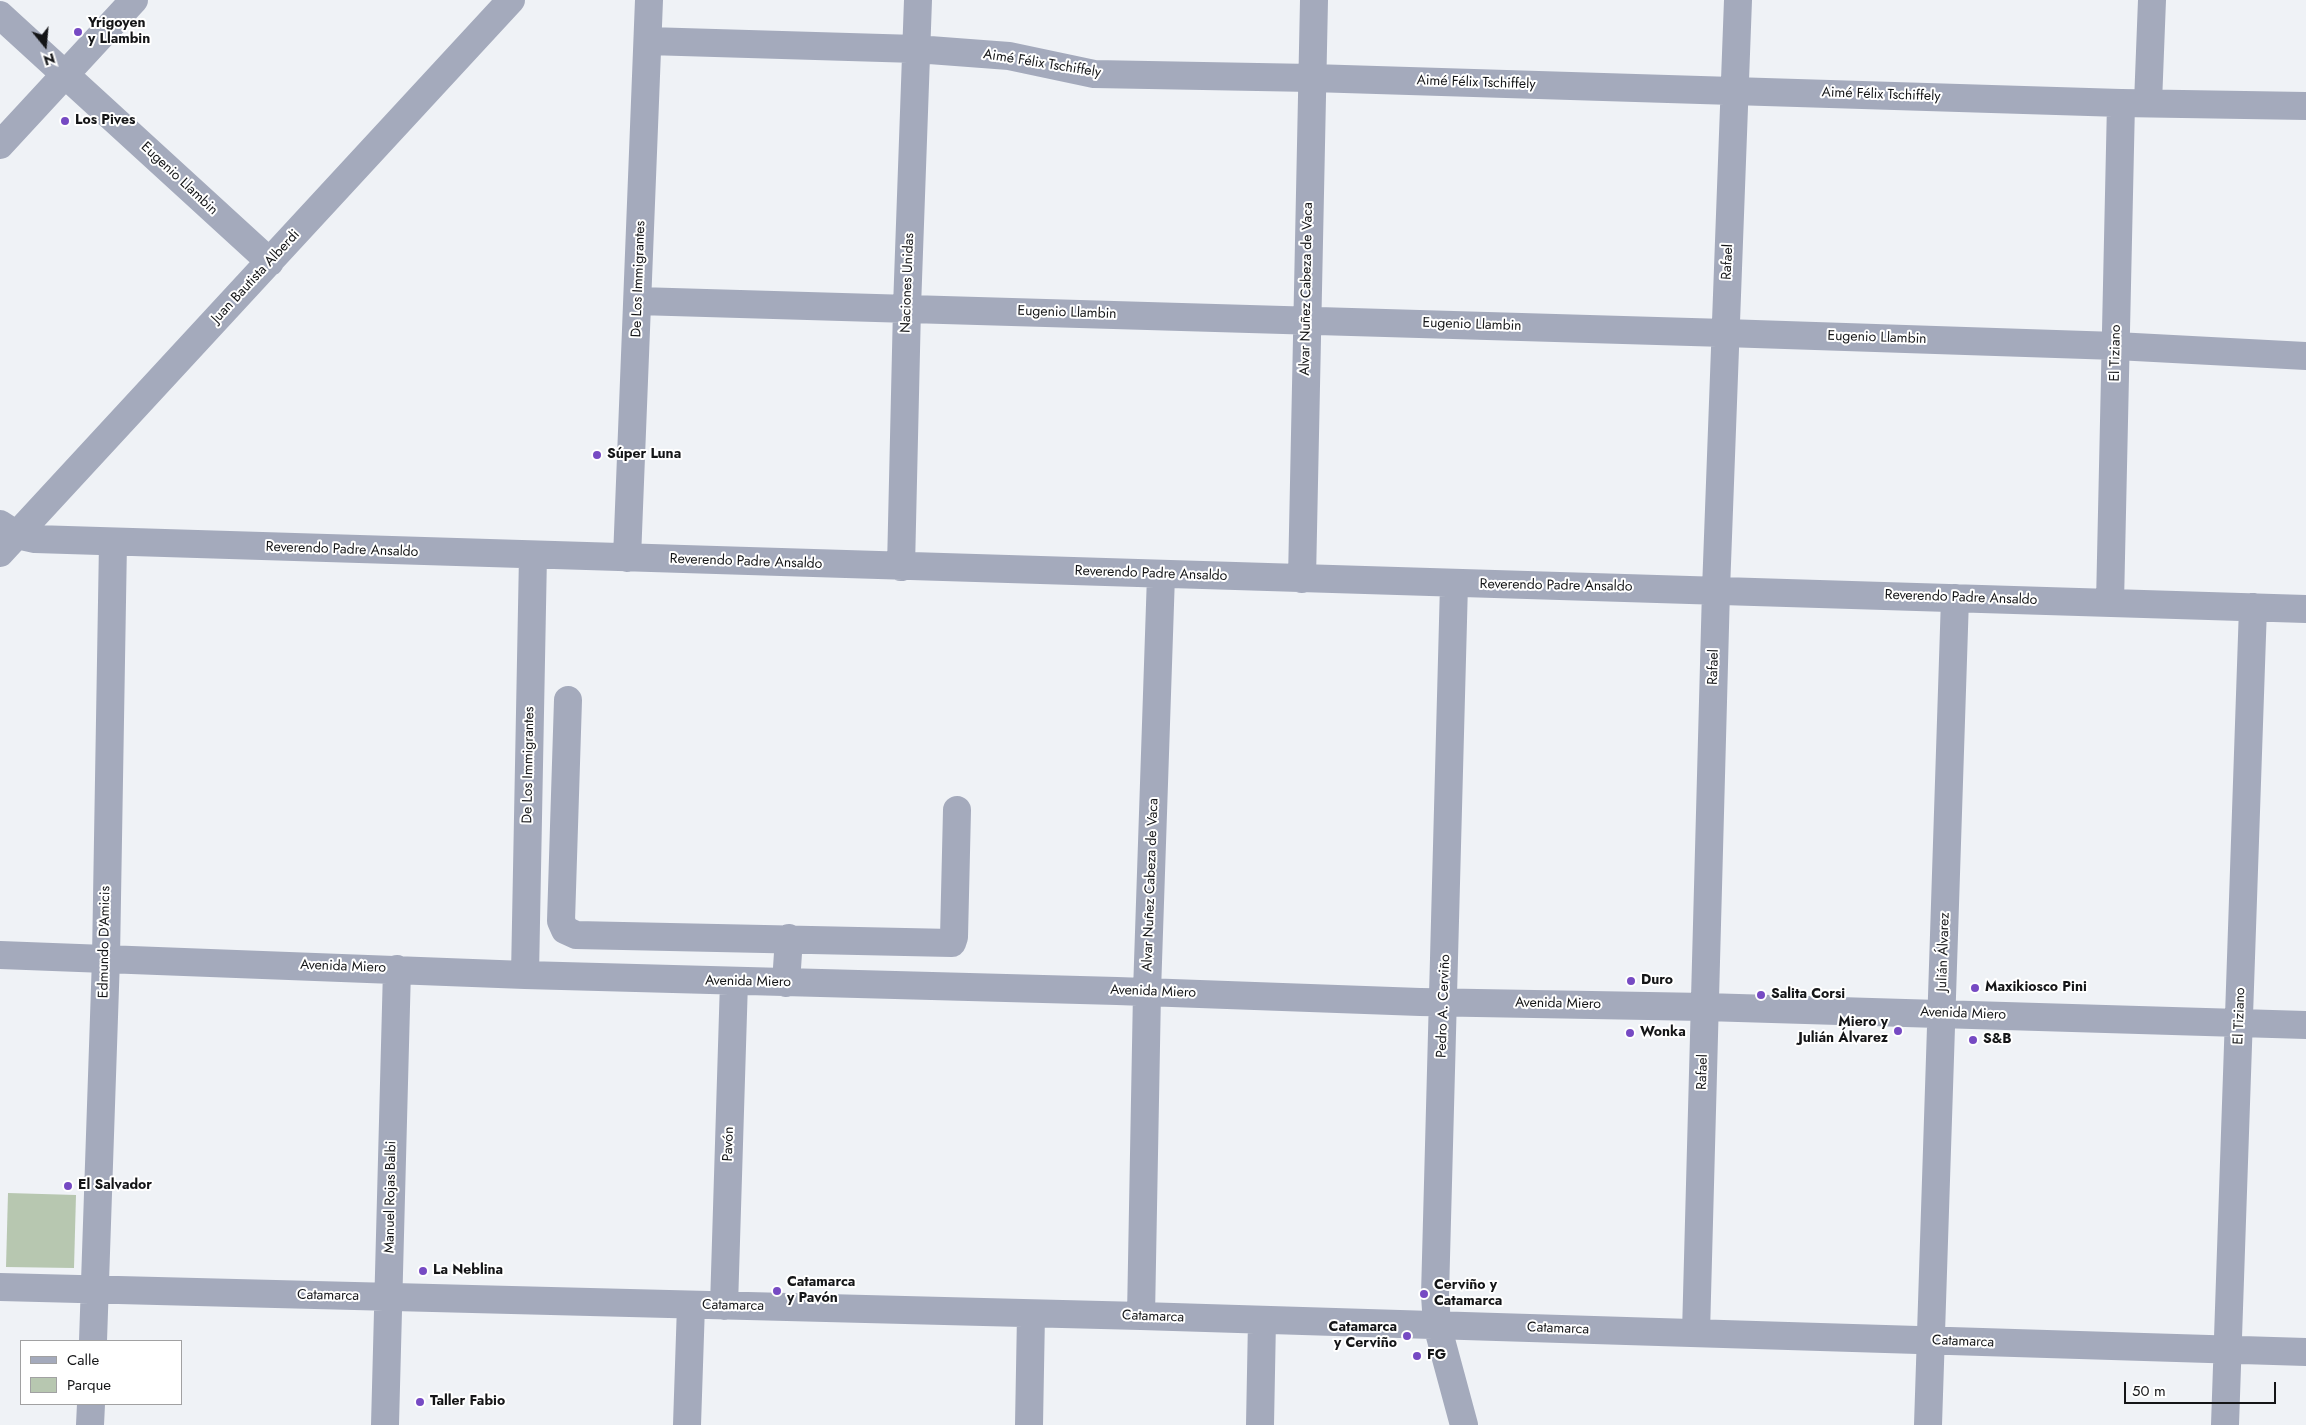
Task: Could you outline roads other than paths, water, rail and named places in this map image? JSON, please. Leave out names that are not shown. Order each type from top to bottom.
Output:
[{"type":"street","points":[[0,145],[134,0]]},
{"type":"street","name":"Juan Bautista Alberdi","points":[[6,537],[270,262],[511,0]]},
{"type":"street","name":"De Los Immigrantes","points":[[627,558],[648,41],[648,0]]},
{"type":"street","name":"Naciones Unidas","points":[[900,567],[918,0]]},
{"type":"street","name":"Alvar Nuñez Cabeza de Vaca","points":[[1302,579],[1314,0]]},
{"type":"street","name":"Rafael","points":[[1696,1334],[1716,590],[1738,0]]},
{"type":"street","points":[[2148,103],[2152,0]]},
{"type":"street","name":"Eugenio Llambin","points":[[0,15],[270,262]]},
{"type":"street","name":"Aimé Félix Tschiffely","points":[[648,41],[916,49],[1009,56],[1094,74],[1312,78],[2121,103],[2306,106]]},
{"type":"street","name":"El Tiziano","points":[[2110,603],[2121,103]]},
{"type":"street","name":"Eugenio Llambin","points":[[638,301],[1725,333],[2116,346],[2306,356]]},
{"type":"street","name":"Reverendo Padre Ansaldo","points":[[6,537],[533,556],[2306,609]]},
{"type":"street","name":"Edmundo D'Amicis","points":[[93,1340],[106,958],[112,542]]},
{"type":"street","name":"De Los Immigrantes","points":[[525,975],[533,556]]},
{"type":"street","name":"Alvar Nuñez Cabeza de Vaca","points":[[1141,1316],[1147,992],[1161,575]]},
{"type":"street","name":"Pedro A. Cerviño","points":[[1454,584],[1435,1295],[1437,1325],[1464,1425]]},
{"type":"street","name":"Julián Álvarez","points":[[1928,1425],[1955,598]]},
{"type":"street","name":"El Tiziano","points":[[2225,1425],[2253,607]]},
{"type":"street","points":[[568,700],[561,921],[565,930],[576,935],[789,938],[952,943],[954,937],[957,810]]},
{"type":"street","points":[[786,983],[789,938]]},
{"type":"street","name":"Avenida Miero","points":[[0,955],[786,983],[2306,1025]]},
{"type":"street","name":"Manuel Rojas Balbi","points":[[385,1425],[397,969]]},
{"type":"street","name":"Pavón","points":[[724,1306],[734,981]]},
{"type":"street","name":"Catamarca","points":[[0,1287],[1141,1316],[2306,1352]]},
{"type":"street","points":[[687,1425],[691,1305]]},
{"type":"street","points":[[1029,1425],[1031,1314]]},
{"type":"street","points":[[1260,1425],[1262,1320]]},
{"type":"street","points":[[90,1425],[91,1405]]},
{"type":"place","name":"Yrigoyen y Llambin","points":[[78,32]]},
{"type":"place","name":"Los Pives","points":[[65,121]]},
{"type":"place","name":"Súper Luna","points":[[597,455]]},
{"type":"place","name":"Duro","points":[[1631,981]]},
{"type":"place","name":"Maxikiosco Pini","points":[[1975,988]]},
{"type":"place","name":"Salita Corsi","points":[[1761,995]]},
{"type":"place","name":"Miero y Julián Álvarez","points":[[1898,1031]]},
{"type":"place","name":"Wonka","points":[[1630,1033]]},
{"type":"place","name":"S&B","points":[[1973,1040]]},
{"type":"place","name":"El Salvador","points":[[68,1186]]},
{"type":"place","name":"La Neblina","points":[[423,1271]]},
{"type":"place","name":"Catamarca y Pavón","points":[[777,1291]]},
{"type":"place","name":"Cerviño y Catamarca","points":[[1424,1294]]},
{"type":"place","name":"Catamarca y Cerviño","points":[[1407,1336]]},
{"type":"place","name":"FG","points":[[1417,1356]]},
{"type":"place","name":"Taller Fabio","points":[[420,1402]]}]
